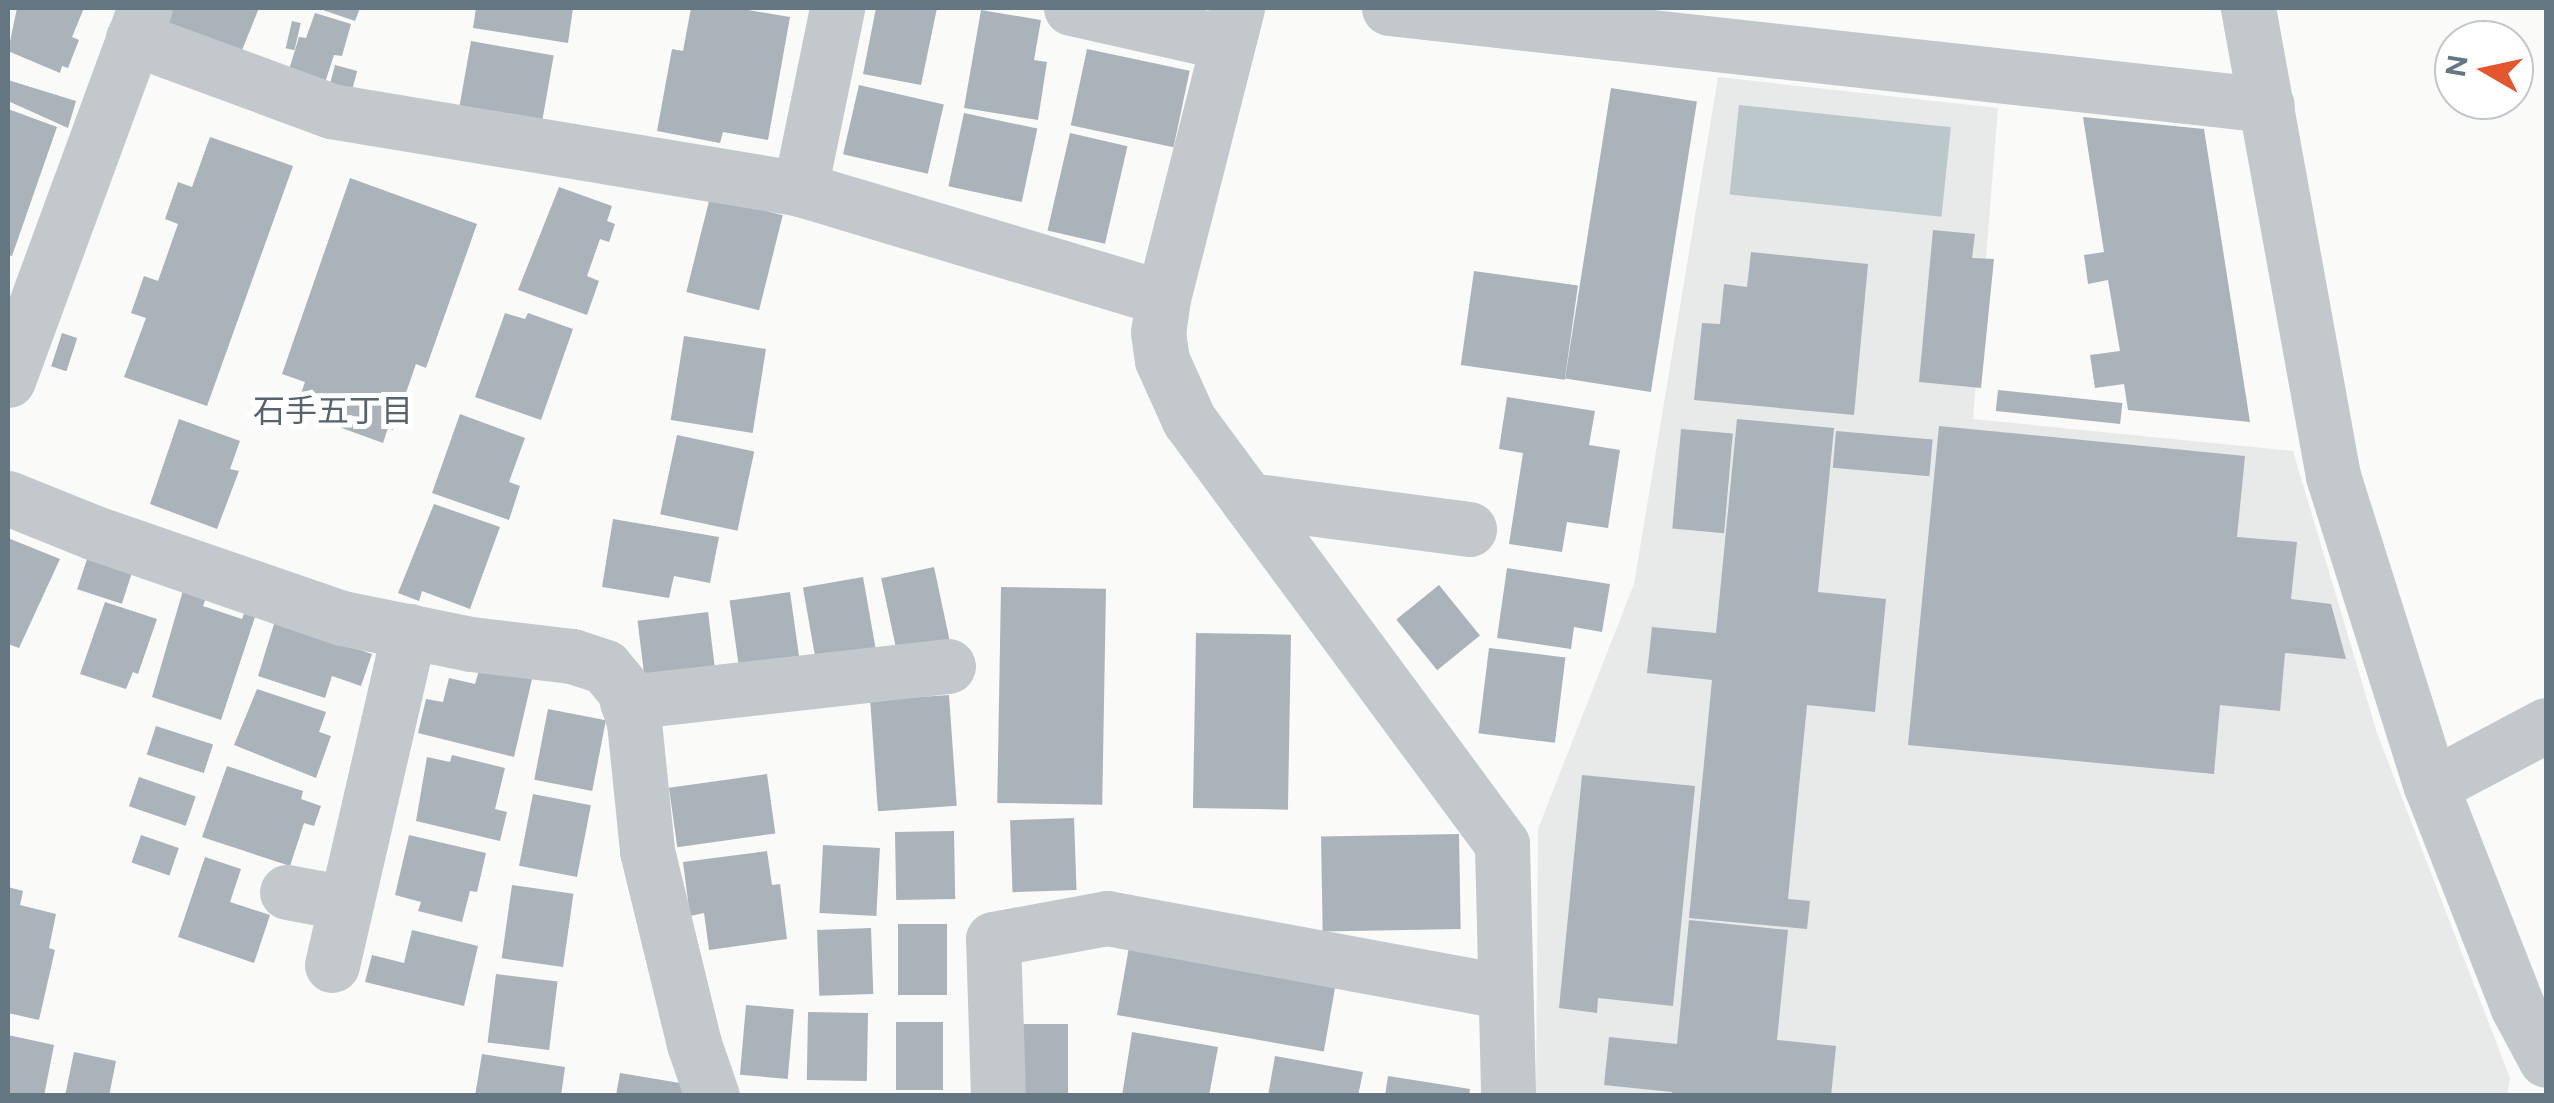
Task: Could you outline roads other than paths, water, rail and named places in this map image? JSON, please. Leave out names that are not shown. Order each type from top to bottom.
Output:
[{"type":"street","points":[[800,189],[837,8]]},
{"type":"street","points":[[1071,8],[1232,26],[1162,298],[1158,332],[1173,390],[1248,500],[1502,844],[1508,1096]]},
{"type":"street","points":[[1388,8],[2266,106]]},
{"type":"street","points":[[2248,8],[2333,476],[2431,786],[2517,1006],[2546,1060]]},
{"type":"street","points":[[8,380],[139,23],[331,111],[800,189],[1162,298]]},
{"type":"street","points":[[8,498],[251,589],[342,618],[572,656],[605,667],[627,702],[634,722],[647,851],[694,1044],[712,1096]]},
{"type":"street","points":[[1248,500],[1468,529]]},
{"type":"street","points":[[332,965],[409,632]]},
{"type":"street","points":[[627,702],[948,666]]},
{"type":"street","points":[[2431,786],[2546,725]]},
{"type":"street","points":[[287,892],[346,903]]},
{"type":"street","points":[[998,1096],[992,939],[1107,918],[1506,992]]},
{"type":"district","name":"石手五丁目","points":[[333,411]]}]
